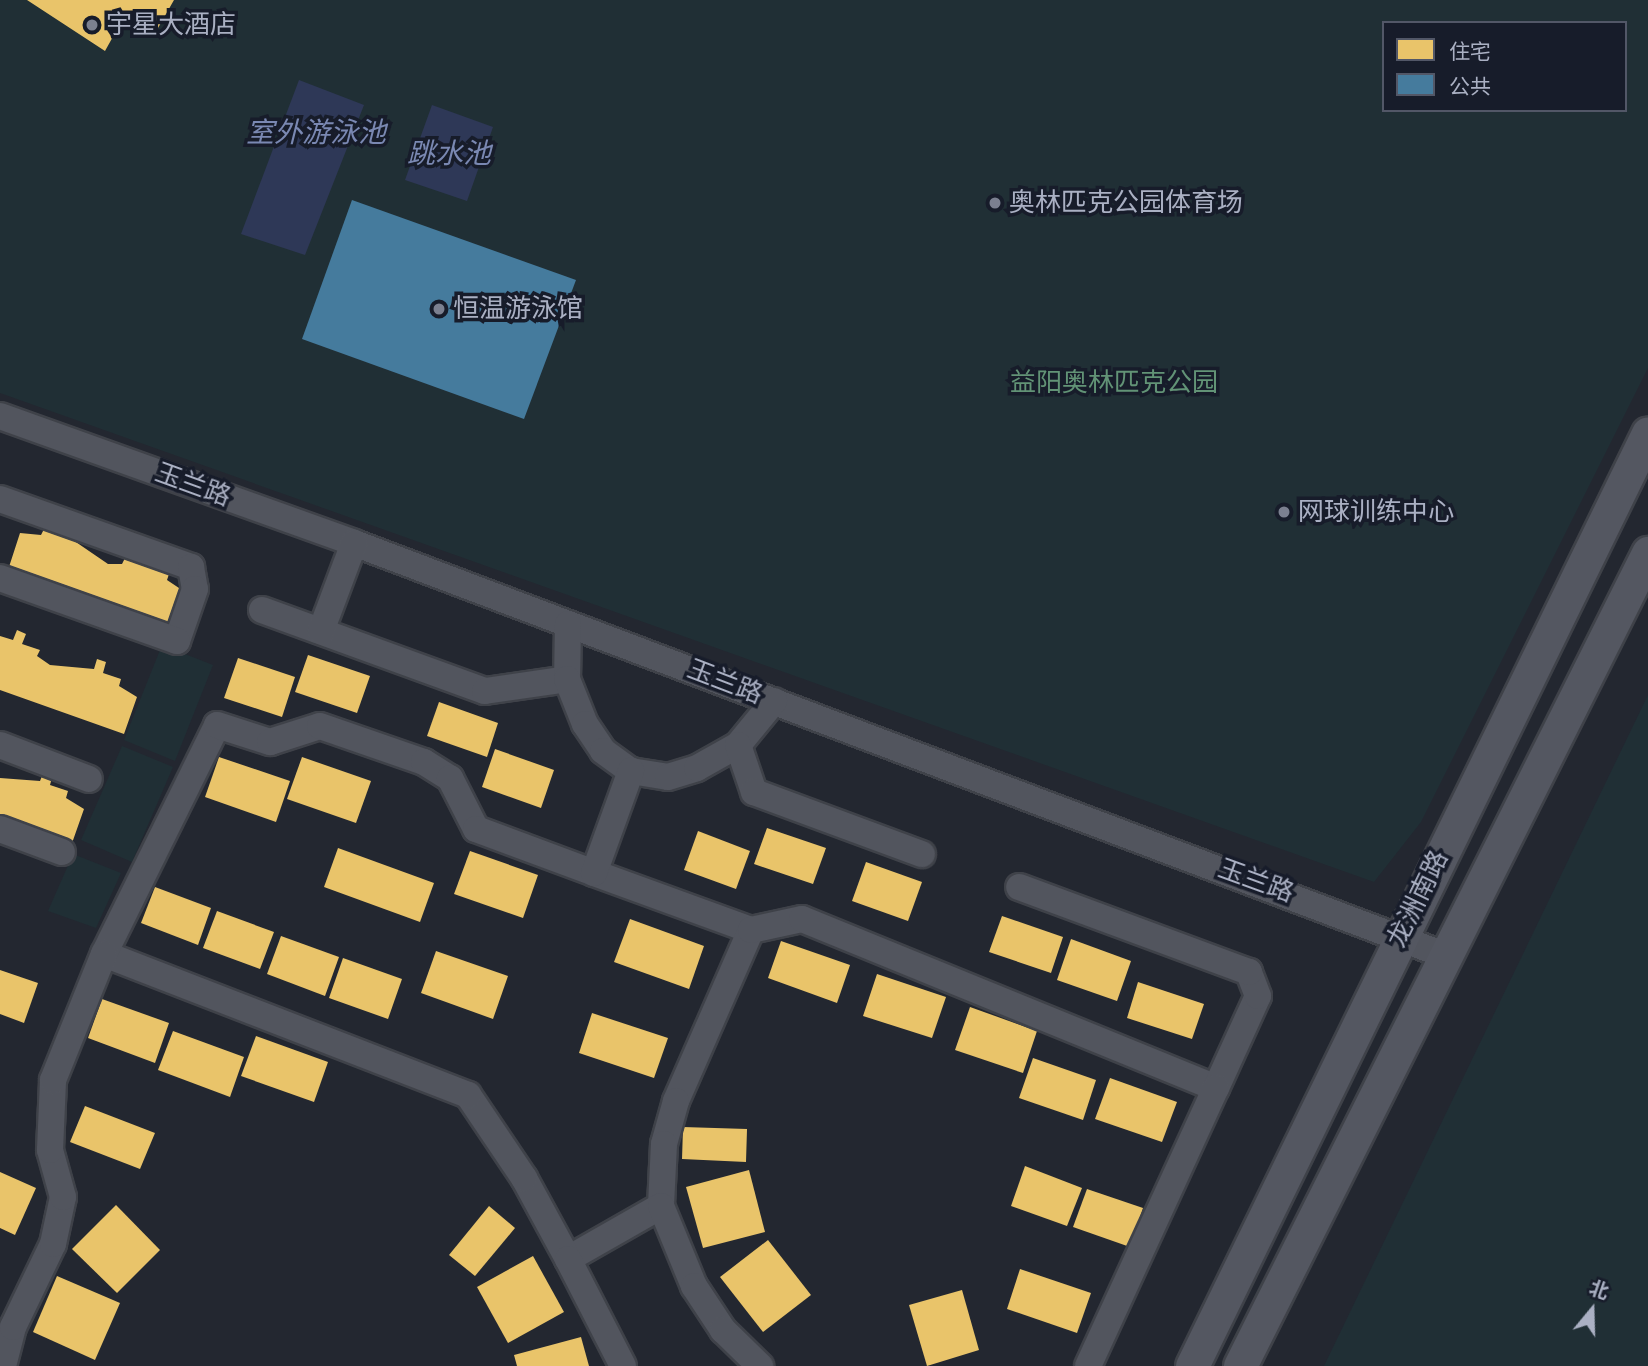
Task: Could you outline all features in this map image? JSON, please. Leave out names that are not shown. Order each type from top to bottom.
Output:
[{"type":"main road","name":"龙洲南路","points":[[1192,1366],[1400,935],[1648,433]]},
{"type":"main road","name":"龙洲南路","points":[[1240,1366],[1648,553]]},
{"type":"street","name":"玉兰路","points":[[0,416],[354,543],[1400,935],[1447,956]]},
{"type":"street","points":[[0,499],[191,567],[195,589],[177,641],[0,578]]},
{"type":"street","points":[[321,631],[354,543]]},
{"type":"street","points":[[261,610],[485,691],[567,679]]},
{"type":"street","points":[[568,624],[567,679],[603,751],[631,771],[668,778],[738,745],[774,701]]},
{"type":"street","points":[[3,1366],[13,1326],[53,1244],[63,1197],[50,1150],[53,1080],[104,954],[217,725],[270,742],[320,726],[424,762],[450,778],[476,829],[751,930],[802,919],[1216,1088]]},
{"type":"street","points":[[0,745],[89,779]]},
{"type":"street","points":[[738,745],[754,792],[922,854]]},
{"type":"street","points":[[594,873],[631,771]]},
{"type":"street","points":[[0,829],[62,852]]},
{"type":"street","points":[[1019,887],[1249,972],[1258,996],[1088,1366]]},
{"type":"street","points":[[751,930],[676,1101],[664,1144],[661,1206],[694,1286],[723,1330],[760,1366]]},
{"type":"street","points":[[104,954],[468,1095],[524,1178],[623,1366]]},
{"type":"street","points":[[568,1259],[661,1206]]},
{"type":"green space","name":"益阳奥林匹克公园","points":[[0,0],[1648,0],[1648,368],[1421,822],[1374,882],[0,393]]},
{"type":"green space","points":[[162,645],[213,665],[175,761],[124,740]]},
{"type":"green space","points":[[1648,695],[1648,1366],[1324,1366]]},
{"type":"green space","points":[[122,746],[173,767],[132,862],[81,840]]},
{"type":"green space","points":[[73,854],[121,873],[96,928],[48,911]]},
{"type":"water","name":"室外游泳池","points":[[299,80],[364,105],[305,255],[241,234]]},
{"type":"water","name":"跳水池","points":[[432,105],[493,127],[467,201],[405,180]]},
{"type":"building: 住宅","name":"宇星大酒店","points":[[27,0],[174,0],[154,35],[125,15],[105,51]]},
{"type":"building: 住宅","points":[[64,525],[74,528],[70,538],[108,564],[122,564],[125,558],[141,564],[145,553],[154,556],[151,567],[169,574],[167,580],[185,592],[172,628],[8,570],[20,533],[41,535],[44,529],[61,535]]},
{"type":"building: 住宅","points":[[17,630],[26,634],[22,644],[40,650],[37,656],[50,665],[94,669],[97,659],[106,662],[103,673],[121,679],[119,686],[137,697],[124,734],[0,690],[0,636],[13,640]]},
{"type":"building: 住宅","points":[[308,655],[370,676],[357,713],[295,692]]},
{"type":"building: 住宅","points":[[238,658],[295,677],[282,717],[224,698]]},
{"type":"building: 住宅","points":[[439,702],[498,723],[487,757],[427,736]]},
{"type":"building: 住宅","points":[[495,749],[554,770],[541,808],[482,787]]},
{"type":"building: 住宅","points":[[219,757],[290,781],[276,822],[205,797]]},
{"type":"building: 住宅","points":[[302,757],[371,781],[356,823],[287,799]]},
{"type":"building: 住宅","points":[[44,771],[53,774],[50,785],[68,791],[66,798],[84,809],[71,846],[0,820],[0,778],[40,781]]},
{"type":"building: 住宅","points":[[767,828],[826,848],[813,884],[754,864]]},
{"type":"building: 住宅","points":[[698,831],[750,851],[736,889],[684,870]]},
{"type":"building: 住宅","points":[[338,848],[434,883],[420,922],[324,887]]},
{"type":"building: 住宅","points":[[470,851],[538,875],[523,918],[454,894]]},
{"type":"building: 住宅","points":[[866,862],[922,882],[908,921],[852,901]]},
{"type":"building: 住宅","points":[[155,887],[211,908],[198,945],[141,923]]},
{"type":"building: 住宅","points":[[217,911],[274,932],[260,969],[203,948]]},
{"type":"building: 住宅","points":[[1002,916],[1063,937],[1051,973],[989,952]]},
{"type":"building: 住宅","points":[[630,919],[704,946],[689,989],[614,962]]},
{"type":"building: 住宅","points":[[281,936],[339,957],[325,996],[267,974]]},
{"type":"building: 住宅","points":[[1071,939],[1131,961],[1117,1001],[1057,980]]},
{"type":"building: 住宅","points":[[781,941],[850,965],[837,1003],[768,978]]},
{"type":"building: 住宅","points":[[436,951],[508,976],[493,1019],[421,993]]},
{"type":"building: 住宅","points":[[343,958],[402,979],[388,1019],[329,998]]},
{"type":"building: 住宅","points":[[0,970],[38,983],[24,1023],[0,1014]]},
{"type":"building: 住宅","points":[[877,974],[946,997],[932,1038],[863,1016]]},
{"type":"building: 住宅","points":[[1138,982],[1204,1004],[1192,1039],[1127,1018]]},
{"type":"building: 住宅","points":[[102,999],[169,1023],[155,1063],[88,1038]]},
{"type":"building: 住宅","points":[[970,1007],[1037,1031],[1023,1073],[955,1050]]},
{"type":"building: 住宅","points":[[592,1013],[668,1038],[654,1078],[579,1053]]},
{"type":"building: 住宅","points":[[173,1031],[244,1057],[230,1097],[158,1070]]},
{"type":"building: 住宅","points":[[256,1036],[328,1062],[314,1102],[241,1076]]},
{"type":"building: 住宅","points":[[1033,1058],[1096,1080],[1083,1120],[1019,1098]]},
{"type":"building: 住宅","points":[[1110,1078],[1177,1102],[1162,1142],[1095,1119]]},
{"type":"building: 住宅","points":[[85,1106],[155,1133],[140,1169],[70,1142]]},
{"type":"building: 住宅","points":[[683,1127],[747,1129],[746,1162],[682,1159]]},
{"type":"building: 住宅","points":[[1025,1166],[1082,1188],[1067,1226],[1011,1206]]},
{"type":"building: 住宅","points":[[749,1170],[765,1232],[703,1248],[686,1187]]},
{"type":"building: 住宅","points":[[0,1172],[36,1188],[15,1235],[0,1228]]},
{"type":"building: 住宅","points":[[1087,1189],[1143,1208],[1130,1247],[1073,1227]]},
{"type":"building: 住宅","points":[[116,1205],[160,1250],[117,1293],[72,1249]]},
{"type":"building: 住宅","points":[[489,1206],[515,1228],[475,1276],[449,1255]]},
{"type":"building: 住宅","points":[[768,1240],[811,1295],[763,1332],[720,1277]]},
{"type":"building: 住宅","points":[[533,1256],[564,1312],[508,1343],[477,1287]]},
{"type":"building: 住宅","points":[[1020,1269],[1091,1293],[1077,1333],[1007,1309]]},
{"type":"building: 住宅","points":[[57,1276],[120,1303],[95,1360],[33,1332]]},
{"type":"building: 住宅","points":[[962,1290],[979,1350],[927,1366],[909,1305]]},
{"type":"building: 住宅","points":[[581,1337],[589,1366],[517,1366],[514,1355]]},
{"type":"building: 公共","name":"恒温游泳馆","points":[[352,200],[576,280],[524,419],[302,339]]},
{"type":"place","name":"宇星大酒店","points":[[92,25]]},
{"type":"place","name":"奥林匹克公园体育场","points":[[995,203]]},
{"type":"place","name":"恒温游泳馆","points":[[439,309]]},
{"type":"place","name":"网球训练中心","points":[[1284,512]]}]
